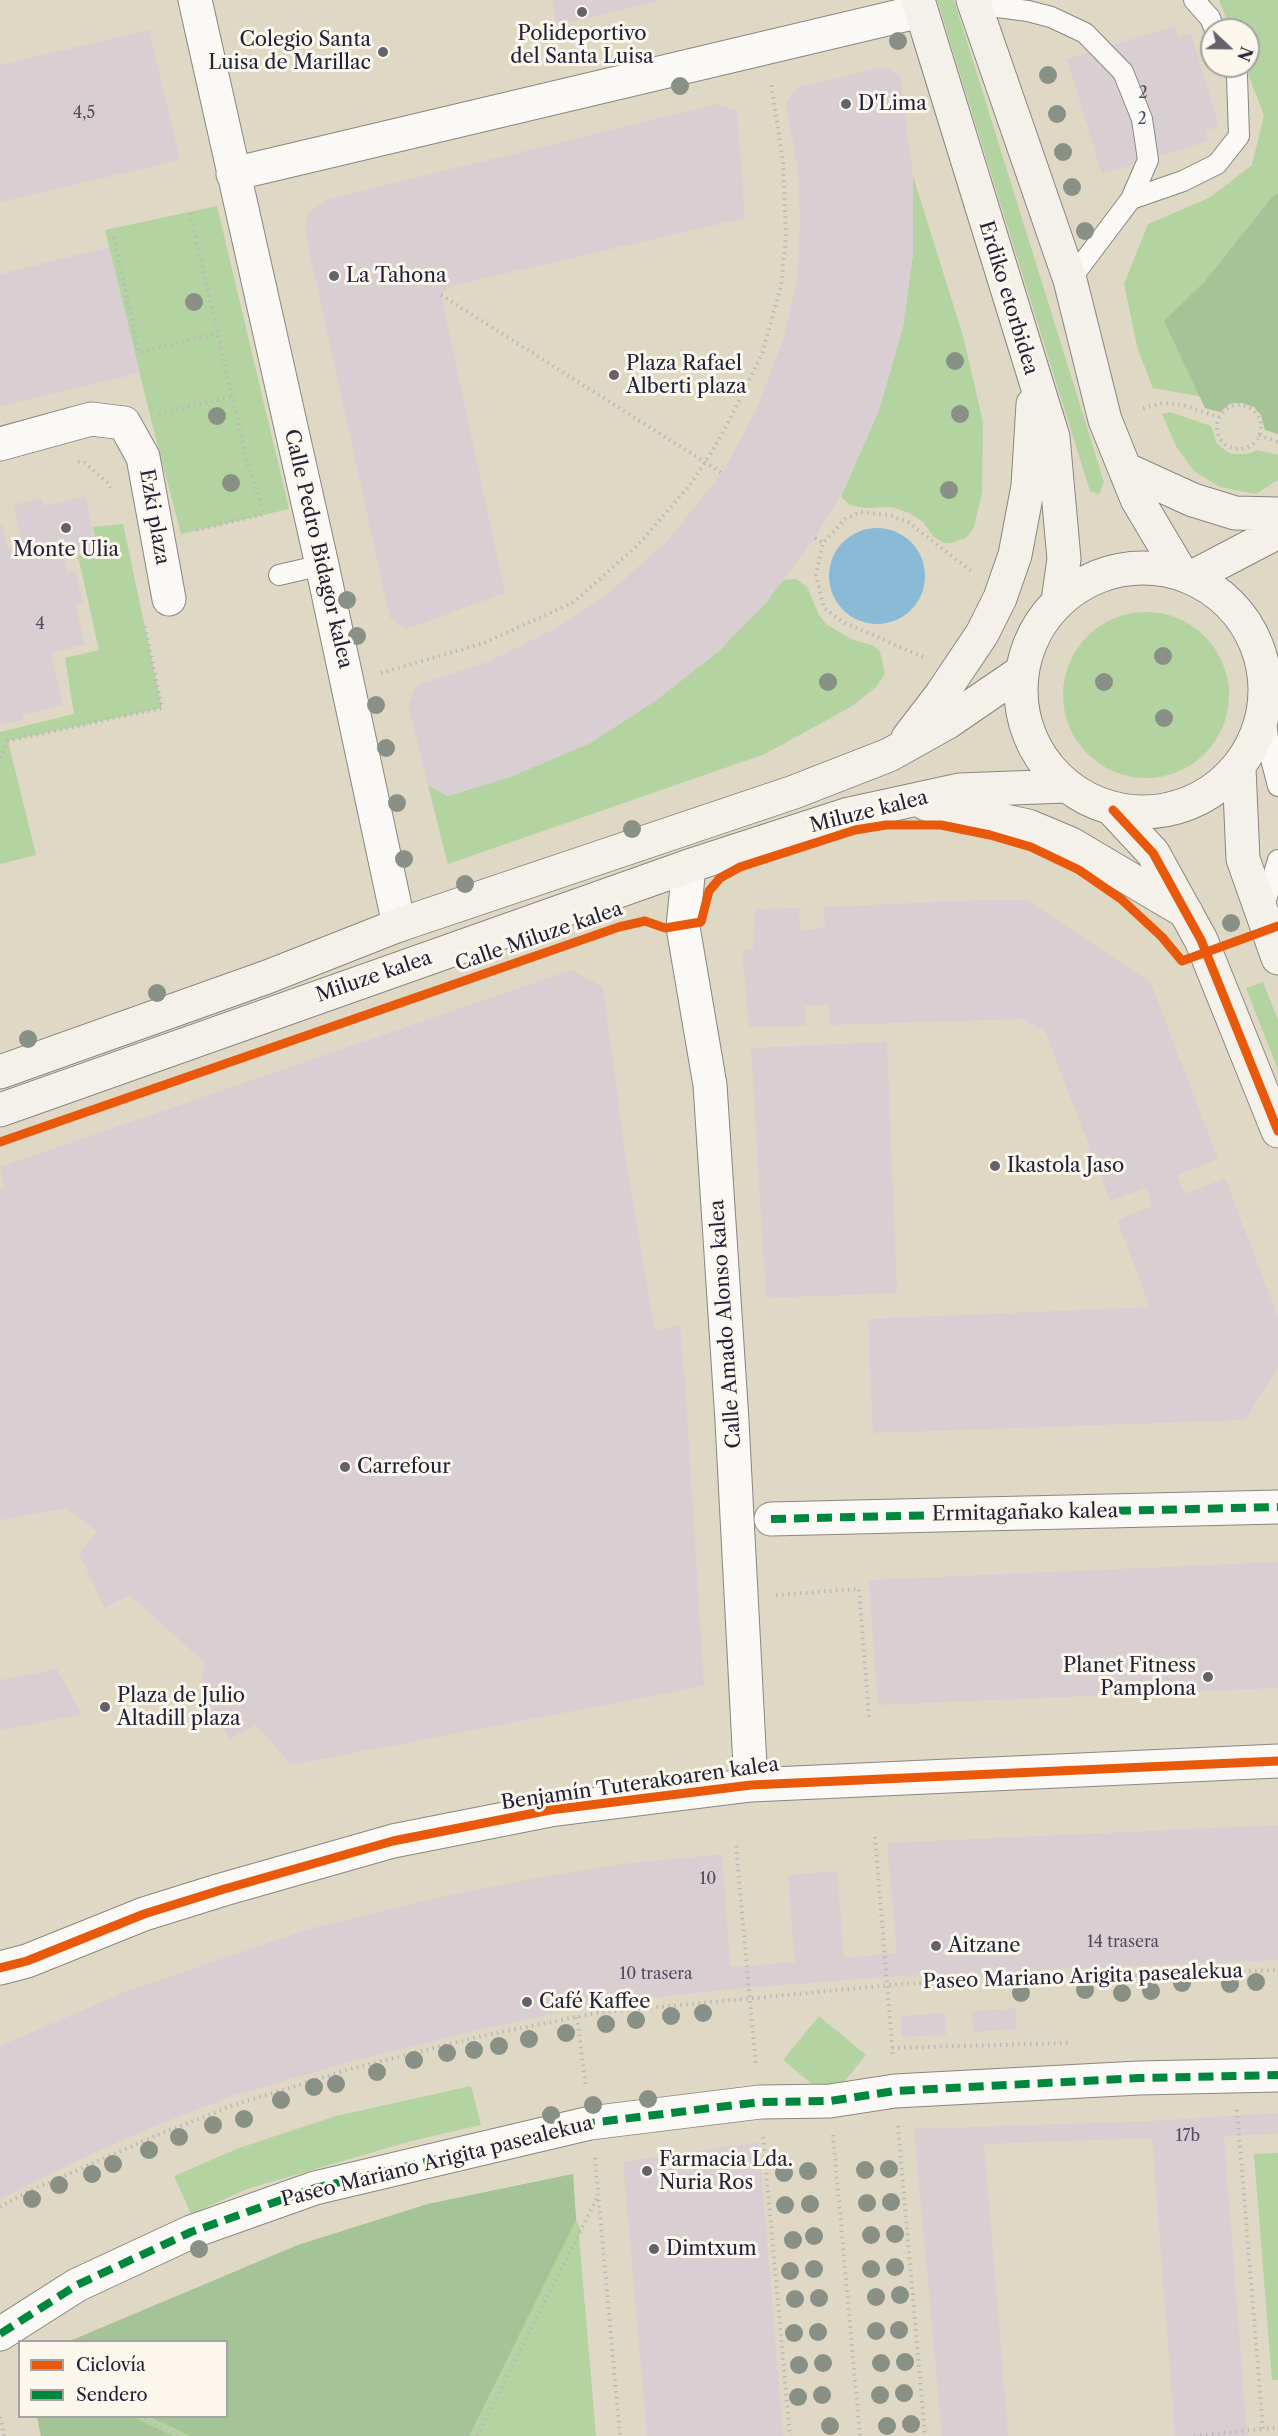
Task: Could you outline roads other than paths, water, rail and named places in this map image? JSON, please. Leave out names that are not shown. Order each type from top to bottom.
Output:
[{"type":"main road","points":[[974,2],[1070,280],[1105,420],[1137,499],[1187,575]]},
{"type":"main road","name":"Erdiko etorbidea","points":[[920,5],[1034,382],[1053,437],[1064,559],[1058,601]]},
{"type":"main road","points":[[900,748],[941,695],[982,634],[1000,598],[1015,555],[1028,486],[1034,382]]},
{"type":"main road","points":[[1125,469],[1193,500],[1235,513],[1278,514]]},
{"type":"main road","points":[[1187,575],[1278,532]]},
{"type":"main road","points":[[1149,566],[1187,575],[1212,587],[1236,610],[1271,661],[1264,709],[1255,740],[1239,768],[1218,787],[1194,802],[1154,813],[1113,810],[1088,800],[1066,786],[1044,764],[1028,735],[1021,704],[1021,672],[1034,634],[1058,601],[1084,581],[1115,570],[1149,566]]},
{"type":"main road","name":"Miluze kalea","points":[[0,1072],[267,977],[399,925],[530,883],[794,792],[900,748],[948,722],[1021,672]]},
{"type":"main road","points":[[1239,768],[1243,859],[1278,958]]},
{"type":"main road","name":"Miluze kalea","points":[[0,1110],[689,866],[849,814],[959,790],[1066,786]]},
{"type":"main road","points":[[913,801],[1029,826],[1071,844],[1186,912]]},
{"type":"main road","points":[[1113,810],[1153,853],[1207,952],[1278,1131]]},
{"type":"street","name":"Calle Pedro Bidagor kalea","points":[[195,0],[322,565],[399,925]]},
{"type":"street","points":[[233,174],[920,5]]},
{"type":"street","name":"Ezki plaza","points":[[0,444],[91,419],[124,423],[143,457],[156,608]]},
{"type":"street","name":"Calle Amado Alonso kalea","points":[[689,866],[682,927],[710,1085],[732,1421],[751,1785]]},
{"type":"street","name":"Ermitagañako kalea","points":[[771,1519],[1278,1507]]},
{"type":"street","name":"Benjamín Tuterakoaren kalea","points":[[0,1980],[14,1965],[144,1914],[393,1841],[550,1810],[751,1785],[1278,1761]]},
{"type":"street","name":"Paseo Mariano Arigita pasealekua","points":[[0,2334],[77,2285],[203,2228],[315,2188],[590,2123],[760,2102],[830,2101],[895,2091],[986,2085],[1278,2075]]},
{"type":"lane","points":[[1194,0],[1210,18]]},
{"type":"lane","points":[[974,2],[1029,5],[1085,33],[1123,72],[1142,119],[1148,160],[1131,199],[1070,280]]},
{"type":"lane","points":[[1131,199],[1183,181],[1217,164],[1239,136],[1237,78]]},
{"type":"lane","points":[[279,575],[322,565]]},
{"type":"lane","points":[[1264,709],[1271,759],[1278,786]]},
{"type":"lane","points":[[1262,912],[1278,860]]},
{"type":"water","points":[[877,528],[895,532],[911,542],[921,558],[925,576],[921,594],[911,610],[895,620],[877,624],[859,620],[843,610],[833,594],[829,576],[833,558],[843,542],[859,532]]},
{"type":"place","name":"Polideportivo del Santa Luisa","points":[[582,12]]},
{"type":"place","name":"Colegio Santa Luisa de Marillac","points":[[383,52]]},
{"type":"place","name":"D'Lima","points":[[846,104]]},
{"type":"place","name":"La Tahona","points":[[334,276]]},
{"type":"place","name":"Plaza Rafael Alberti plaza","points":[[614,375]]},
{"type":"place","name":"Monte Ulia","points":[[66,528]]},
{"type":"place","name":"Ikastola Jaso","points":[[995,1166]]},
{"type":"place","name":"Carrefour","points":[[345,1467]]},
{"type":"place","name":"Planet Fitness Pamplona","points":[[1208,1677]]},
{"type":"place","name":"Plaza de Julio Altadill plaza","points":[[105,1707]]},
{"type":"place","name":"Aitzane","points":[[936,1946]]},
{"type":"place","name":"Café Kaffee","points":[[527,2002]]},
{"type":"place","name":"Farmacia Lda. Nuria Ros","points":[[647,2171]]},
{"type":"place","name":"Dimtxum","points":[[654,2249]]}]
